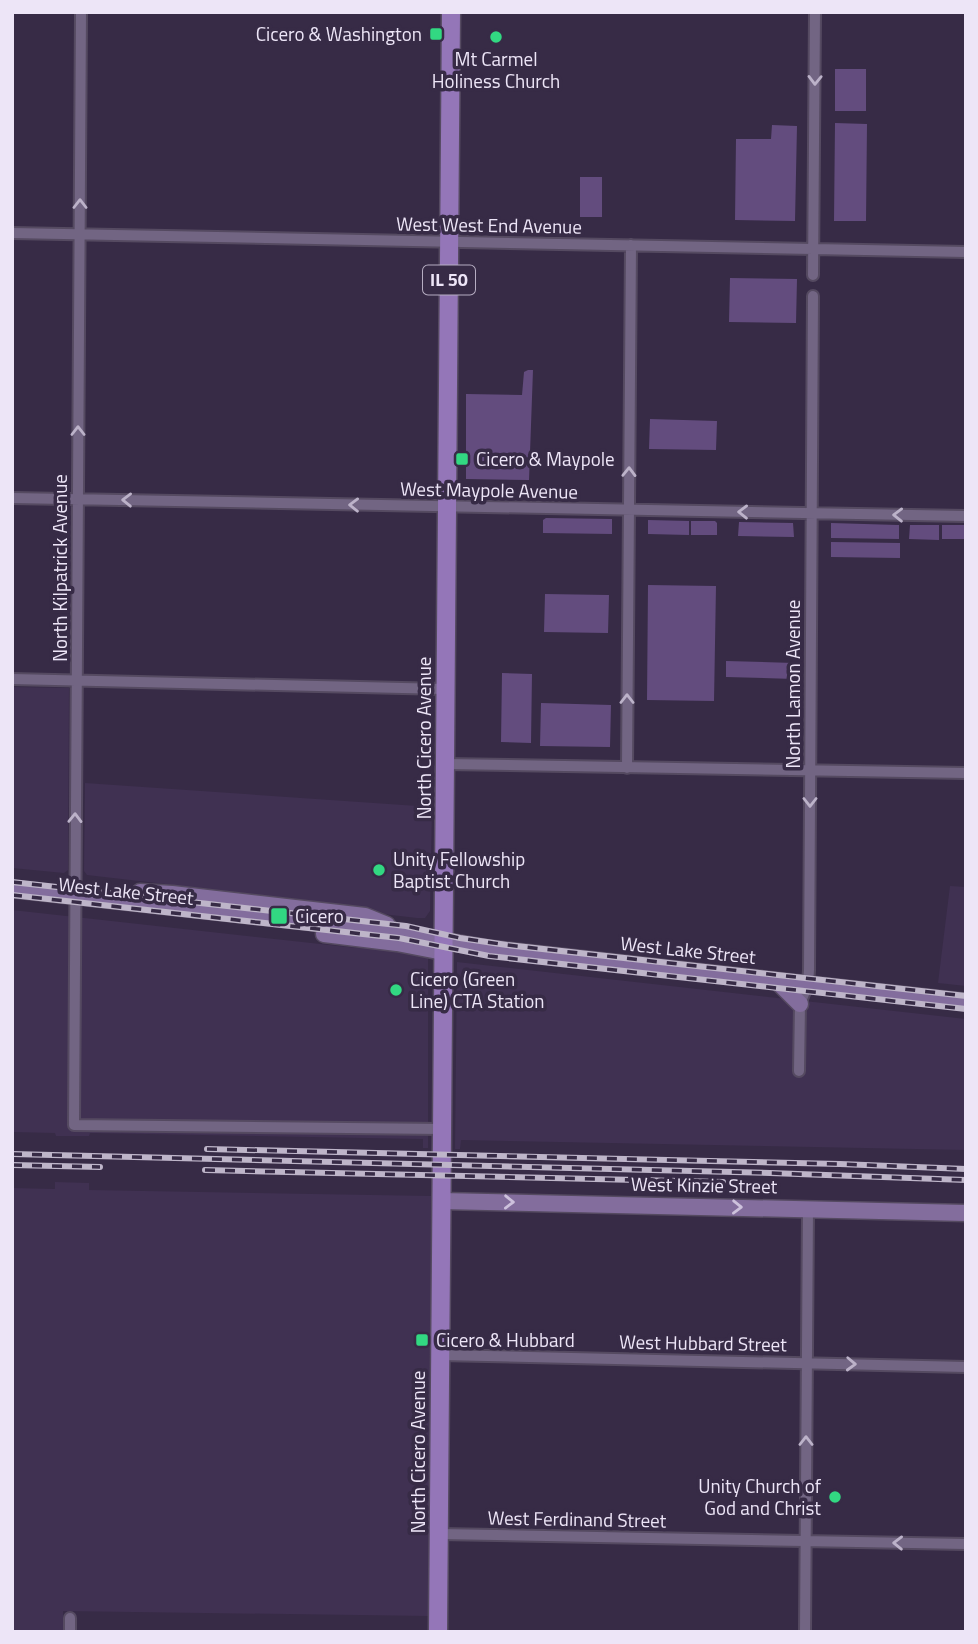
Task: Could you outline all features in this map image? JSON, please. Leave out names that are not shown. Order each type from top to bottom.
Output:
[{"type":"main road","name":"North Cicero Avenue","points":[[438,1632],[451,12]]},
{"type":"main road","name":"West Lake Street","points":[[12,879],[74,896],[397,943],[492,950],[966,1002]]},
{"type":"main road","name":"West Lake Street","points":[[12,889],[406,933],[443,946]]},
{"type":"main road","name":"West Lake Street","points":[[12,899],[74,896]]},
{"type":"main road","points":[[777,981],[800,1003]]},
{"type":"main road","name":"West Kinzie Street","points":[[441,1201],[966,1213]]},
{"type":"street","name":"North Kilpatrick Avenue","points":[[81,12],[74,1125],[442,1129]]},
{"type":"street","points":[[813,275],[816,12]]},
{"type":"street","name":"West West End Avenue","points":[[12,233],[966,252]]},
{"type":"street","points":[[627,768],[631,245]]},
{"type":"street","name":"North Lamon Avenue","points":[[799,1071],[800,1003],[808,984],[813,296]]},
{"type":"street","name":"West Maypole Avenue","points":[[12,498],[966,516]]},
{"type":"street","points":[[12,678],[445,689]]},
{"type":"street","points":[[445,764],[966,773]]},
{"type":"street","points":[[805,1632],[808,1208]]},
{"type":"street","name":"West Hubbard Street","points":[[440,1355],[966,1367]]},
{"type":"street","name":"West Ferdinand Street","points":[[439,1534],[966,1544]]},
{"type":"street","points":[[70,1618],[70,1632]]},
{"type":"shaded area","points":[[835,69],[866,69],[866,111],[835,111]]},
{"type":"shaded area","points":[[835,123],[867,124],[866,221],[834,221]]},
{"type":"shaded area","points":[[772,125],[797,126],[795,221],[735,220],[736,139],[771,139]]},
{"type":"shaded area","points":[[580,177],[602,177],[602,217],[580,217]]},
{"type":"shaded area","points":[[730,278],[797,279],[796,323],[729,322]]},
{"type":"shaded area","points":[[533,370],[529,480],[466,479],[466,394],[522,395],[524,372]]},
{"type":"shaded area","points":[[650,419],[717,421],[716,450],[649,449]]},
{"type":"shaded area","points":[[612,519],[612,534],[543,533],[543,520]]},
{"type":"shaded area","points":[[648,520],[689,521],[689,535],[648,534]]},
{"type":"shaded area","points":[[691,521],[715,521],[717,535],[691,535]]},
{"type":"shaded area","points":[[739,522],[793,523],[794,537],[738,536]]},
{"type":"shaded area","points":[[831,523],[899,525],[899,539],[831,538]]},
{"type":"shaded area","points":[[910,525],[939,525],[939,540],[909,539]]},
{"type":"shaded area","points":[[942,525],[966,525],[966,539],[942,539]]},
{"type":"shaded area","points":[[831,542],[900,543],[900,558],[831,557]]},
{"type":"shaded area","points":[[648,585],[716,586],[714,701],[647,700]]},
{"type":"shaded area","points":[[545,594],[609,595],[608,633],[544,632]]},
{"type":"shaded area","points":[[726,661],[794,663],[794,679],[726,677]]},
{"type":"shaded area","points":[[502,673],[532,674],[531,743],[501,742]]},
{"type":"shaded area","points":[[12,687],[69,688],[68,870],[64,873],[12,868]]},
{"type":"shaded area","points":[[541,703],[611,705],[610,747],[540,746]]},
{"type":"shaded area","points":[[85,783],[432,807],[430,911],[425,918],[417,918],[374,913],[357,906],[87,875],[84,871]]},
{"type":"shaded area","points":[[950,886],[966,887],[966,986],[938,983]]},
{"type":"shaded area","points":[[12,910],[357,948],[381,947],[428,955],[428,1148],[423,1148],[423,1139],[90,1133],[89,1136],[56,1136],[55,1133],[12,1132]]},
{"type":"shaded area","points":[[457,962],[966,1019],[966,1150],[461,1140],[460,1149],[455,1149]]},
{"type":"shaded area","points":[[55,1182],[89,1183],[89,1190],[431,1196],[428,1616],[63,1611],[63,1632],[12,1632],[12,1188],[55,1189]]},
{"type":"railway","points":[[12,882],[406,926],[507,945],[966,996]]},
{"type":"railway","points":[[12,895],[399,938],[489,956],[966,1009]]},
{"type":"railway","points":[[207,1149],[966,1169]]},
{"type":"railway","points":[[12,1154],[966,1180]]},
{"type":"railway","points":[[12,1165],[100,1167]]},
{"type":"railway","points":[[205,1170],[723,1182]]},
{"type":"place","name":"Cicero & Washington","points":[[436,34]]},
{"type":"place","name":"Mt Carmel Holiness Church","points":[[496,37]]},
{"type":"place","name":"Cicero & Maypole","points":[[462,459]]},
{"type":"place","name":"Unity Fellowship Baptist Church","points":[[379,870]]},
{"type":"place","name":"Cicero","points":[[279,916]]},
{"type":"place","name":"Cicero (Green Line) CTA Station","points":[[396,990]]},
{"type":"place","name":"Cicero & Hubbard","points":[[422,1340]]},
{"type":"place","name":"Unity Church of God and Christ","points":[[835,1497]]}]
